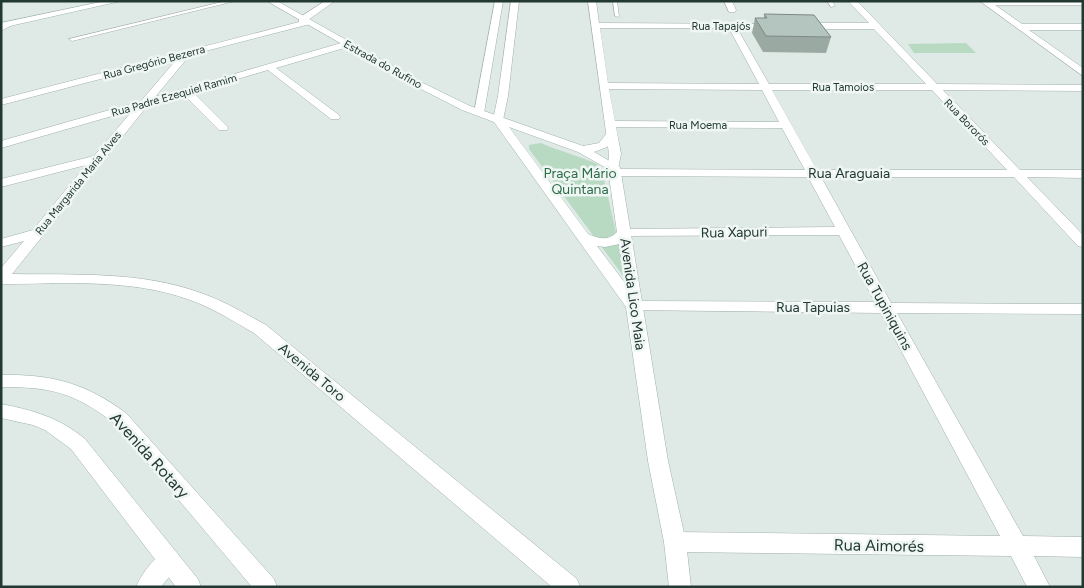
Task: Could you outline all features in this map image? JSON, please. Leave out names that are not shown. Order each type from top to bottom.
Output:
[{"type":"street","points":[[1,26],[117,1]]},
{"type":"street","name":"Estrada do Rufino","points":[[271,1],[420,85],[498,120],[582,150],[615,170]]},
{"type":"street","name":"Rua Gregório Bezerra","points":[[1,102],[191,48],[305,21],[331,1]]},
{"type":"street","points":[[479,112],[499,1]]},
{"type":"street","points":[[515,1],[503,96],[498,120],[634,306]]},
{"type":"street","name":"Avenida Lico Maia","points":[[592,1],[616,154],[615,170],[634,306],[658,461],[675,542],[680,587]]},
{"type":"street","points":[[728,1],[732,10]]},
{"type":"street","name":"Rua Bororós","points":[[852,1],[1083,243]]},
{"type":"street","points":[[985,2],[1083,3]]},
{"type":"street","points":[[985,2],[1083,73]]},
{"type":"street","points":[[494,25],[502,27],[512,25]]},
{"type":"street","name":"Rua Tapajós","points":[[596,25],[780,26]]},
{"type":"street","name":"Rua Tupiniquins","points":[[732,26],[1040,587]]},
{"type":"street","points":[[789,26],[876,26]]},
{"type":"street","points":[[1020,27],[1083,27]]},
{"type":"street","name":"Rua Padre Ezequiel Ramim","points":[[1,145],[348,44]]},
{"type":"street","name":"Rua Margarida Maria Alves","points":[[1,278],[98,158],[191,48]]},
{"type":"street","points":[[269,67],[336,118]]},
{"type":"street","name":"Rua Tamoios","points":[[604,86],[1083,88]]},
{"type":"street","points":[[186,91],[223,128]]},
{"type":"street","points":[[482,96],[503,96]]},
{"type":"street","name":"Rua Moema","points":[[611,129],[786,125]]},
{"type":"street","points":[[582,150],[602,147],[608,143],[611,129]]},
{"type":"street","points":[[517,146],[526,140],[548,138]]},
{"type":"street","points":[[1,183],[98,158]]},
{"type":"street","name":"Rua Araguaia","points":[[615,170],[1083,174]]},
{"type":"street","name":"Rua Xapuri","points":[[624,233],[844,231]]},
{"type":"street","points":[[1,243],[37,233]]},
{"type":"street","points":[[584,237],[596,243],[605,244],[620,238],[624,233]]},
{"type":"street","name":"Avenida Toro","points":[[1,278],[122,280],[172,289],[220,306],[260,329],[569,587]]},
{"type":"street","name":"Rua Tapuias","points":[[634,306],[1083,309]]},
{"type":"street","name":"Avenida Rotary","points":[[1,380],[46,382],[71,387],[98,400],[120,418],[266,587]]},
{"type":"street","points":[[1,412],[34,418],[62,428],[78,444],[190,587]]},
{"type":"street","name":"Rua Aimorés","points":[[675,542],[1083,547]]},
{"type":"street","points":[[147,587],[168,560]]},
{"type":"lane","points":[[72,39],[232,1]]},
{"type":"lane","points":[[615,1],[617,16]]},
{"type":"lane","points":[[829,1],[834,6]]},
{"type":"lane","points":[[1,30],[12,24]]},
{"type":"green space","points":[[966,43],[976,53],[914,53],[908,44]]},
{"type":"green space","name":"Praça Mário Quintana","points":[[541,143],[601,166],[627,281],[529,149],[529,145]]},
{"type":"building","points":[[764,14],[814,15],[831,37],[766,36],[755,18],[767,18]]}]
